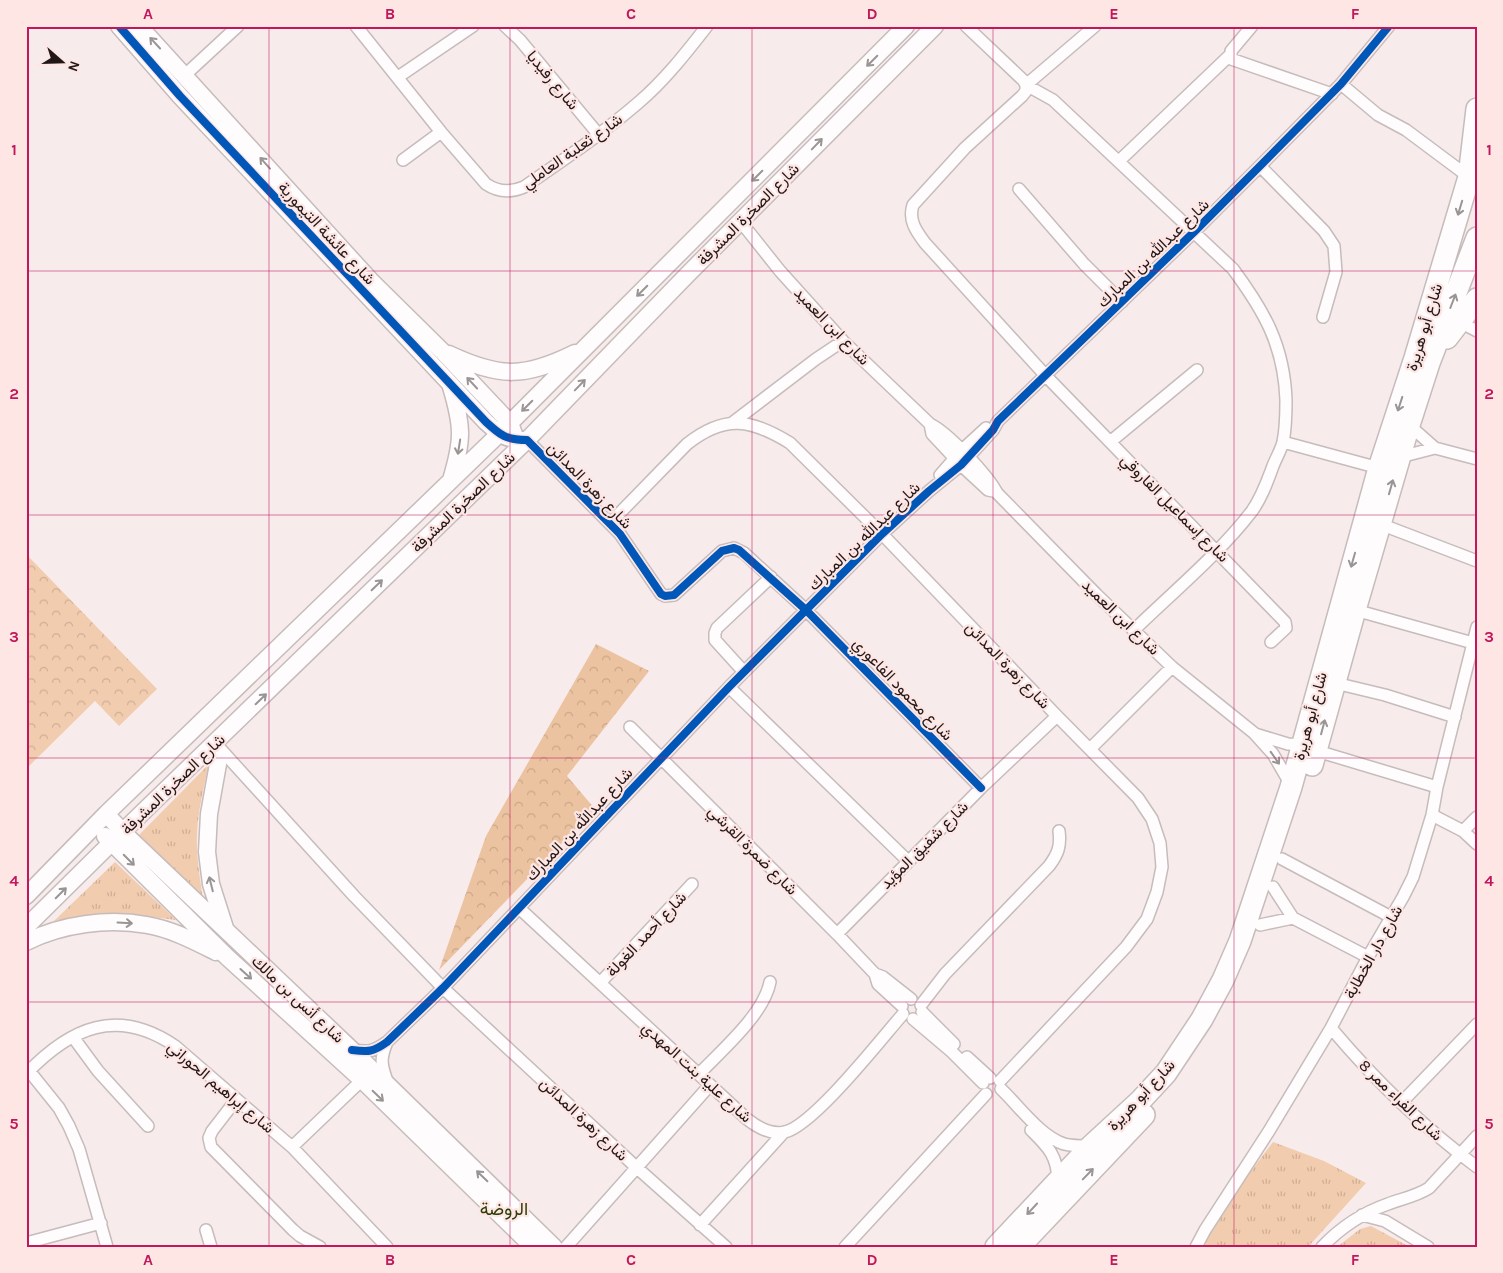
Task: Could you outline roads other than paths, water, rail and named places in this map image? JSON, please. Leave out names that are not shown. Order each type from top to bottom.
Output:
[{"type":"highway","name":"شارع أبو هريرة","points":[[1022,1245],[1158,1101],[1189,1062],[1230,992],[1260,925],[1282,859],[1310,748],[1332,675],[1379,468],[1415,358],[1472,169],[1477,108]]},
{"type":"highway","name":"شارع أبو هريرة","points":[[1337,649],[1355,610],[1429,363],[1477,238]]},
{"type":"highway","points":[[1429,363],[1458,321],[1477,298]]},
{"type":"highway","name":"شارع أبو هريرة","points":[[996,1247],[1091,1146],[1141,1100],[1166,1073],[1202,1019],[1223,980],[1240,941],[1292,787],[1310,748]]},
{"type":"main road","name":"شارع عائشة التيمورية","points":[[119,26],[180,96],[450,382],[519,443]]},
{"type":"main road","name":"شارع عائشة التيمورية","points":[[139,26],[371,281],[444,352],[504,429]]},
{"type":"main road","name":"شارع الصخرة المشرفة","points":[[26,896],[106,814],[450,483],[906,26]]},
{"type":"main road","name":"شارع الصخرة المشرفة","points":[[26,928],[519,443],[935,26]]},
{"type":"main road","points":[[444,352],[474,365],[501,372],[524,372],[539,369],[586,348]]},
{"type":"main road","points":[[450,382],[458,409],[461,436],[459,453],[450,483]]},
{"type":"main road","points":[[214,744],[217,771],[209,814],[208,869],[226,930]]},
{"type":"main road","name":"شارع أنس بن مالك","points":[[106,814],[117,837],[227,957],[362,1080],[533,1247]]},
{"type":"main road","name":"شارع أنس بن مالك","points":[[95,826],[117,837],[226,930],[554,1247]]},
{"type":"main road","points":[[26,942],[63,928],[94,923],[121,922],[148,925],[166,930],[227,957]]},
{"type":"street","points":[[185,75],[238,26]]},
{"type":"street","name":"شارع ثعلبة العاملي","points":[[356,26],[441,132],[486,184],[494,189],[505,192],[516,191],[524,187],[599,135],[640,102],[690,48],[707,26]]},
{"type":"street","points":[[398,76],[473,26]]},
{"type":"street","name":"شارع رفيديا","points":[[505,26],[520,40],[599,135]]},
{"type":"street","points":[[966,26],[1026,85],[1053,100],[1195,231],[1232,268],[1252,295],[1267,320],[1280,354],[1285,382],[1286,412],[1283,442],[1264,490],[1252,510],[1217,550],[1134,630]]},
{"type":"street","points":[[1026,85],[1095,26]]},
{"type":"street","points":[[1119,161],[1230,55],[1252,26]]},
{"type":"street","name":"شارع عبدالله بن المبارك","points":[[352,1050],[369,1052],[387,1042],[443,988],[729,687],[882,534],[929,491],[934,481],[993,430],[998,421],[1195,231],[1332,94],[1389,26]]},
{"type":"street","points":[[1230,55],[1231,59],[1332,94]]},
{"type":"street","points":[[1341,84],[1378,115],[1472,169]]},
{"type":"street","name":"شارع إسماعيل الفاروقي","points":[[1026,85],[1026,91],[1022,96],[965,148],[913,205],[910,213],[916,230],[925,243],[1046,376],[1287,624],[1286,628],[1271,642]]},
{"type":"street","points":[[403,160],[441,132]]},
{"type":"street","points":[[1260,166],[1324,231],[1334,246],[1336,272],[1323,317]]},
{"type":"street","points":[[1018,189],[1084,264],[1122,302]]},
{"type":"street","name":"شارع ابن العميد","points":[[741,222],[780,271],[843,341],[930,424],[932,434],[961,458],[988,490],[997,492],[1097,595],[1172,667],[1254,733],[1273,754],[1292,787]]},
{"type":"street","points":[[1458,321],[1477,331]]},
{"type":"street","points":[[732,423],[816,359],[843,341]]},
{"type":"street","points":[[1110,442],[1197,370]]},
{"type":"street","name":"شارع زهرة المدائن","points":[[610,523],[699,434],[714,426],[732,423],[760,427],[774,433],[790,443],[882,534],[1138,798],[1152,819],[1160,843],[1162,867],[1157,892],[1147,920],[1126,947],[993,1087],[851,1245]]},
{"type":"street","points":[[1409,425],[1435,448],[1477,459]]},
{"type":"street","points":[[1283,442],[1379,468]]},
{"type":"street","name":"شارع زهرة المدائن","points":[[519,443],[610,523],[628,545],[661,594],[665,596],[674,595],[722,551],[728,549],[740,550],[806,610]]},
{"type":"street","points":[[1400,457],[1435,448]]},
{"type":"street","points":[[1380,524],[1477,561]]},
{"type":"street","points":[[744,672],[715,640],[715,633],[717,628],[771,577]]},
{"type":"street","name":"شارع محمود الفاعوري","points":[[806,610],[980,788]]},
{"type":"street","points":[[1355,610],[1472,643]]},
{"type":"street","name":"شارع دار الخطابة","points":[[1196,1247],[1331,1028],[1368,957],[1404,897],[1432,815],[1437,787],[1477,627]]},
{"type":"street","points":[[1090,749],[1172,667]]},
{"type":"street","points":[[1332,675],[1378,693],[1455,717]]},
{"type":"street","points":[[729,687],[908,861]]},
{"type":"street","name":"شارع شفيق المؤيد","points":[[837,934],[980,788],[1057,716]]},
{"type":"street","name":"شارع ضمرة القرشي","points":[[630,727],[876,974],[878,984],[912,1009],[1041,1130],[1056,1141],[1066,1144],[1091,1146]]},
{"type":"street","name":"شارع ابن العميد","points":[[1254,733],[1437,787]]},
{"type":"street","name":"شارع زهرة المدائن","points":[[214,744],[354,896],[443,988],[636,1167],[726,1247]]},
{"type":"street","points":[[1432,815],[1463,831],[1477,844]]},
{"type":"street","points":[[1463,831],[1477,817]]},
{"type":"street","points":[[700,1225],[784,1132],[804,1122],[817,1111],[880,1042],[1049,866],[1059,848],[1059,831]]},
{"type":"street","points":[[1282,859],[1391,918]]},
{"type":"street","name":"شارع أحمد الغولة","points":[[600,983],[692,884]]},
{"type":"street","points":[[1273,887],[1293,918],[1368,957]]},
{"type":"street","name":"شارع علية بنت المهدي","points":[[520,908],[747,1119],[758,1127],[772,1132],[784,1132]]},
{"type":"street","points":[[1260,925],[1293,918]]},
{"type":"street","points":[[699,1074],[757,1012],[765,999],[770,982]]},
{"type":"street","points":[[1401,1102],[1477,1024]]},
{"type":"street","name":"شارع إبراهيم الحوراني","points":[[27,1070],[58,1045],[88,1030],[101,1027],[131,1026],[160,1036],[175,1046],[292,1148],[387,1247]]},
{"type":"street","name":"شارع الفراء ممر 8","points":[[1331,1028],[1401,1102],[1460,1155],[1477,1167]]},
{"type":"street","points":[[73,1036],[98,1071],[148,1126]]},
{"type":"street","points":[[387,1042],[382,1062],[388,1086]]},
{"type":"street","points":[[27,1070],[59,1108],[69,1126],[79,1149],[107,1247]]},
{"type":"street","points":[[292,1148],[362,1080]]},
{"type":"street","points":[[566,1247],[710,1085]]},
{"type":"street","name":"شارع ضمرة القرشي","points":[[993,1087],[1049,1148],[1056,1161],[1058,1181]]},
{"type":"street","points":[[236,1100],[208,1138],[211,1147],[292,1230],[320,1247]]},
{"type":"street","points":[[1322,1247],[1354,1219],[1386,1204],[1424,1191],[1477,1136]]},
{"type":"street","points":[[1362,1215],[1385,1221],[1428,1247]]},
{"type":"street","points":[[26,1243],[101,1223]]},
{"type":"street","points":[[206,1230],[211,1247]]},
{"type":"district","name":"الروضة","points":[[504,1209]]}]
